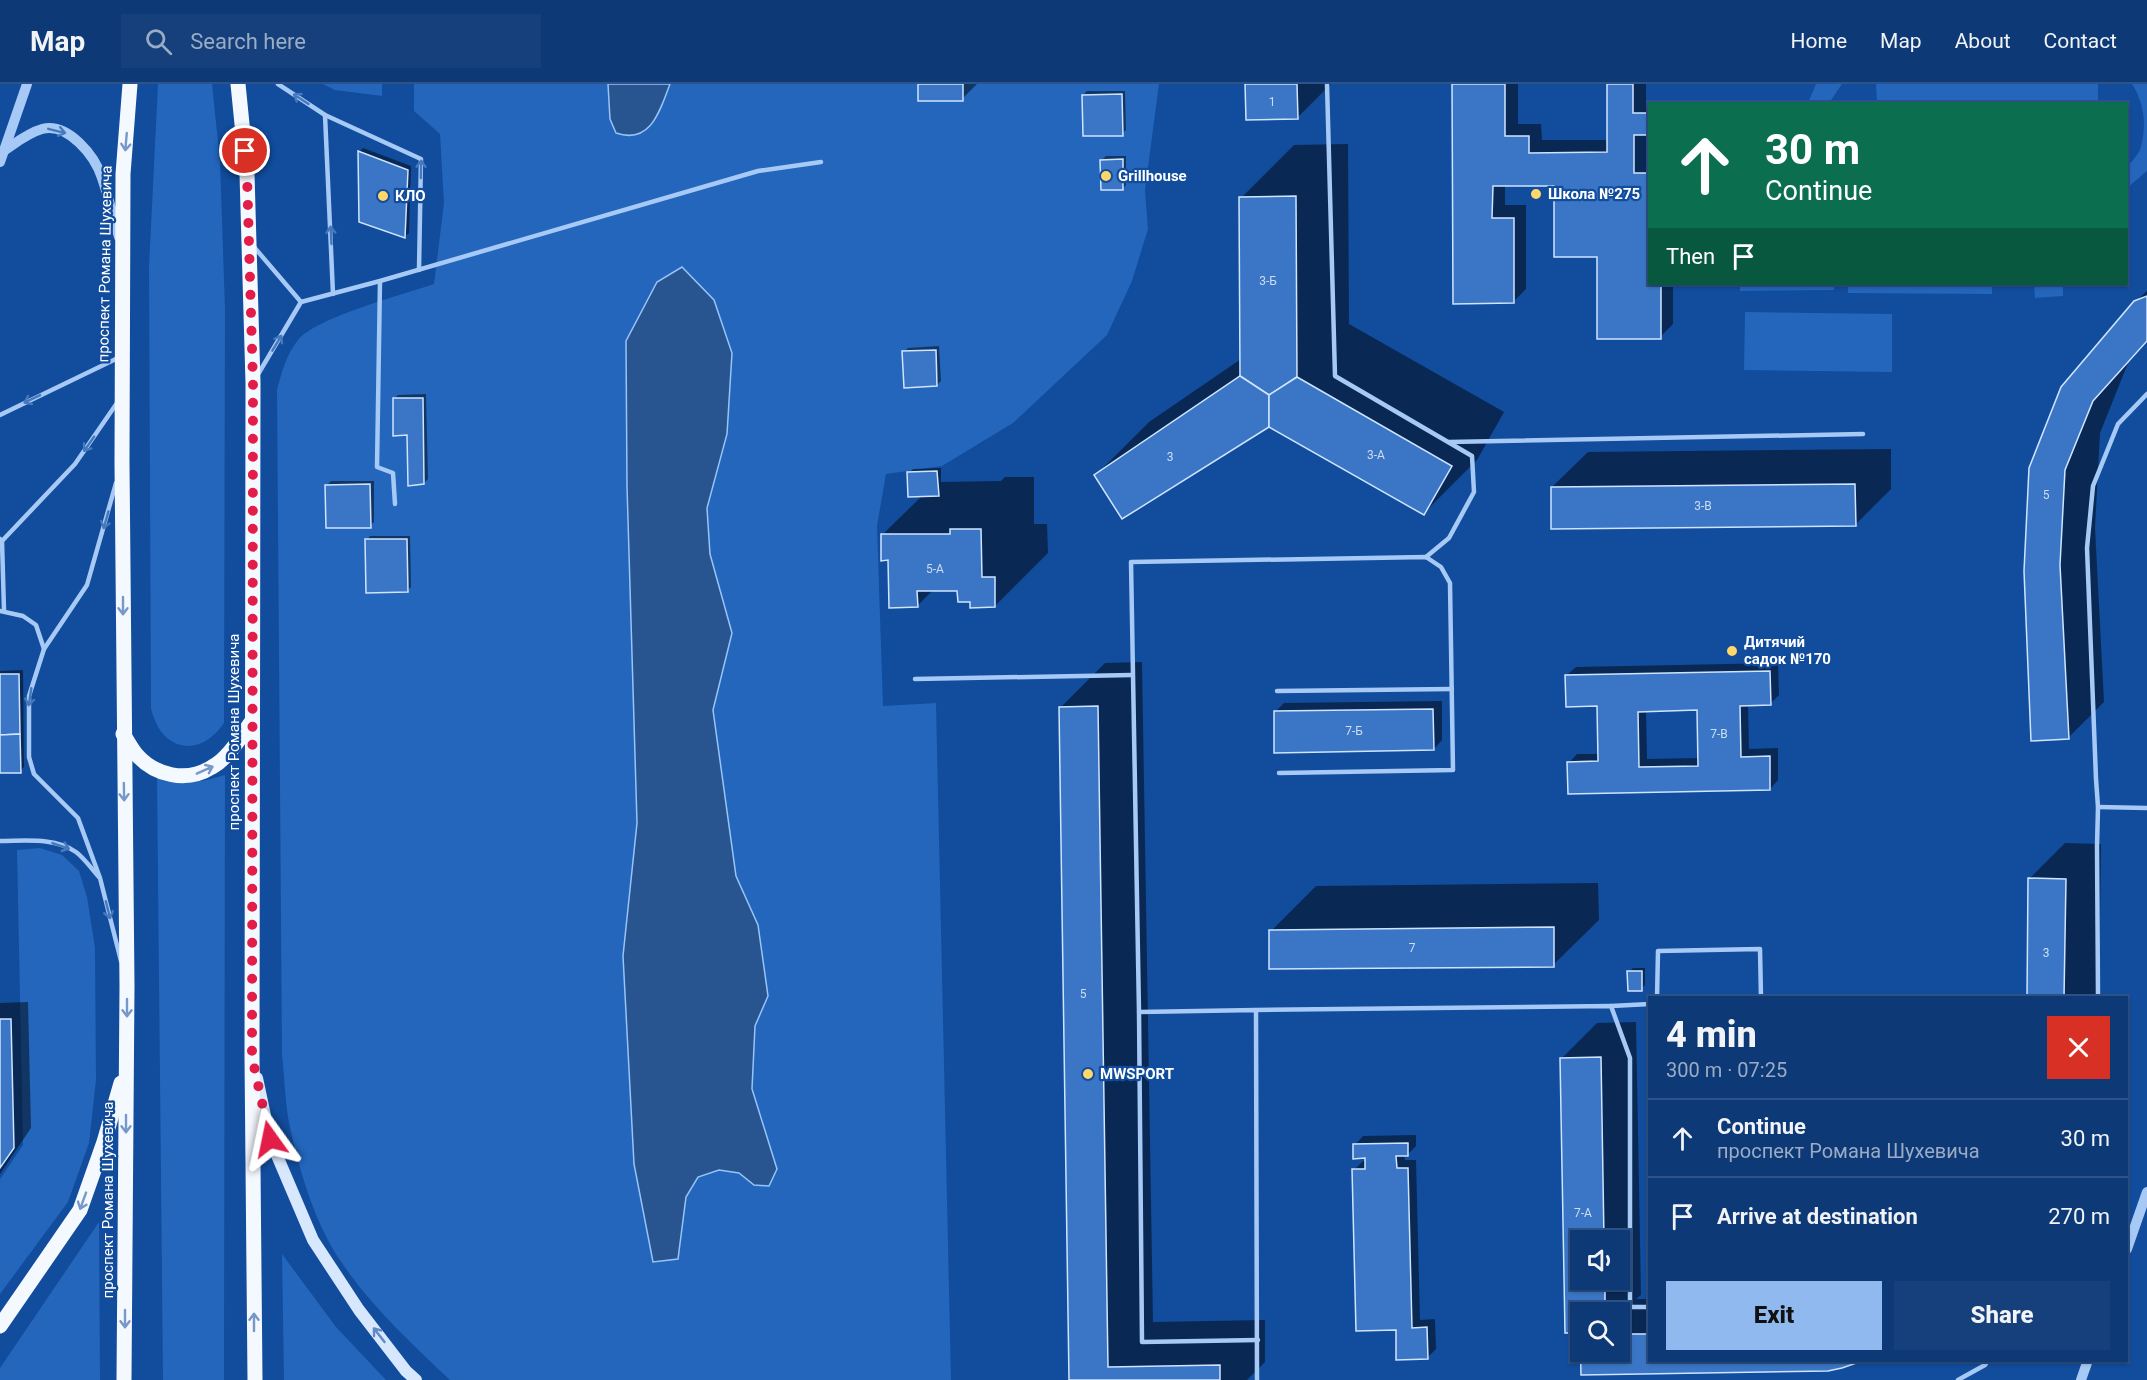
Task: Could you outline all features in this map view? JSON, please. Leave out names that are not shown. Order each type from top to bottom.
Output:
[{"type":"main road","name":"проспект Романа Шухевича","points":[[124,1380],[127,986],[123,734],[122,356],[123,174],[130,84]]},
{"type":"main road","name":"проспект Романа Шухевича","points":[[238,84],[247,174],[253,383],[252,1057],[255,1380]]},
{"type":"main road","points":[[123,734],[135,753],[148,765],[164,773],[180,776],[196,774],[214,767],[252,721]]},
{"type":"main road","points":[[252,1057],[270,1139],[313,1240],[359,1310],[406,1371],[417,1380]]},
{"type":"main road","points":[[0,1326],[80,1210],[127,1066]]},
{"type":"street","points":[[0,162],[27,84]]},
{"type":"street","points":[[5,150],[23,137],[45,128],[63,131],[82,144],[102,176],[123,250]]},
{"type":"street","points":[[2128,1246],[2147,1192]]},
{"type":"street","points":[[2082,1380],[2087,1362]]},
{"type":"lane","points":[[278,84],[325,115],[421,159],[419,270]]},
{"type":"lane","points":[[1327,84],[1335,376],[1472,456],[1474,492],[1449,538],[1426,557]]},
{"type":"lane","points":[[325,115],[333,294]]},
{"type":"lane","points":[[253,383],[301,302],[758,171],[821,162]]},
{"type":"lane","points":[[249,241],[301,302]]},
{"type":"lane","points":[[380,281],[377,467],[393,473],[395,504]]},
{"type":"lane","points":[[0,415],[122,356]]},
{"type":"lane","points":[[2098,996],[2098,807],[2087,548],[2093,486],[2118,424],[2147,394]]},
{"type":"lane","points":[[44,650],[36,625],[23,616],[2,610],[1,540],[75,465],[122,396]]},
{"type":"lane","points":[[1447,442],[1863,434]]},
{"type":"lane","points":[[122,463],[87,585],[44,650],[29,696],[29,757],[34,774],[78,818],[100,878],[127,986]]},
{"type":"lane","points":[[1258,1340],[1142,1342],[1131,562],[1426,557],[1441,567],[1450,583],[1453,770],[1279,773]]},
{"type":"lane","points":[[915,679],[1132,675]]},
{"type":"lane","points":[[1277,691],[1452,689]]},
{"type":"lane","points":[[2098,807],[2147,808]]},
{"type":"lane","points":[[0,842],[35,841],[63,846],[76,852],[100,878]]},
{"type":"lane","points":[[1657,996],[1658,951],[1760,949],[1761,996]]},
{"type":"lane","points":[[1139,1012],[1648,1004]]},
{"type":"lane","points":[[1611,1006],[1630,1058],[1630,1307],[1648,1307]]},
{"type":"lane","points":[[1256,1010],[1257,1380]]},
{"type":"lane","points":[[1958,1380],[1987,1362]]},
{"type":"shaded area","points":[[158,84],[212,84],[220,161],[225,309],[224,723],[212,737],[197,745],[189,746],[180,745],[164,735],[151,709],[149,267]]},
{"type":"shaded area","points":[[323,84],[382,84],[382,96],[335,90]]},
{"type":"shaded area","points":[[414,84],[1159,84],[1145,190],[1148,229],[1132,281],[1107,335],[1013,423],[942,466],[886,474],[877,526],[883,706],[936,703],[951,1380],[450,1380],[365,1294],[333,1249],[317,1217],[310,1200],[289,1123],[282,1055],[277,390],[290,351],[307,332],[322,323],[361,307],[434,284],[444,203],[440,134],[414,111]]},
{"type":"shaded area","points":[[608,84],[670,84],[652,123],[638,134],[628,135],[616,133],[610,119]]},
{"type":"shaded area","points":[[1816,84],[1842,84],[1830,102],[1808,102]]},
{"type":"shaded area","points":[[1876,84],[2098,84],[2098,102],[1877,102]]},
{"type":"shaded area","points":[[2132,84],[2147,84],[2147,171],[2128,187],[2128,166],[2140,150],[2144,133],[2144,116]]},
{"type":"shaded area","points":[[682,267],[714,300],[732,353],[727,434],[707,508],[710,554],[732,633],[713,710],[736,876],[758,925],[768,996],[755,1026],[752,1089],[777,1169],[769,1186],[754,1185],[739,1173],[719,1170],[698,1177],[686,1197],[678,1259],[653,1262],[634,1164],[623,956],[637,823],[627,486],[626,341],[657,282]]},
{"type":"shaded area","points":[[1740,285],[1834,285],[1834,290],[1740,291]]},
{"type":"shaded area","points":[[1848,285],[1992,285],[1992,294],[1848,293]]},
{"type":"shaded area","points":[[2034,285],[2063,285],[2063,296],[2035,298]]},
{"type":"shaded area","points":[[1745,312],[1892,314],[1892,372],[1744,370]]},
{"type":"shaded area","points":[[225,775],[224,1380],[163,1380],[157,777],[191,782]]},
{"type":"shaded area","points":[[40,848],[62,855],[79,871],[87,897],[95,948],[96,1080],[89,1143],[68,1202],[0,1294],[0,1179],[23,1145],[17,850]]},
{"type":"shaded area","points":[[99,1222],[100,1380],[0,1380],[0,1368]]},
{"type":"shaded area","points":[[282,1254],[336,1327],[386,1380],[284,1380]]},
{"type":"building","points":[[918,84],[963,84],[963,101],[918,101]]},
{"type":"building","points":[[1245,84],[1297,84],[1298,119],[1246,120]]},
{"type":"building","points":[[1452,84],[1505,84],[1505,136],[1529,136],[1529,153],[1607,152],[1607,84],[1633,84],[1633,113],[1648,113],[1648,135],[1634,135],[1634,173],[1648,173],[1648,285],[1661,285],[1661,339],[1597,339],[1597,257],[1554,257],[1554,186],[1493,186],[1492,218],[1514,218],[1514,303],[1453,304]]},
{"type":"building","points":[[1122,94],[1123,136],[1083,136],[1082,95]]},
{"type":"building","name":"КЛО","points":[[358,151],[408,170],[405,238],[359,222]]},
{"type":"building","points":[[1123,159],[1123,190],[1101,190],[1100,160]]},
{"type":"building","points":[[1296,196],[1297,377],[1269,395],[1240,376],[1239,197]]},
{"type":"building","points":[[2147,296],[2147,341],[2093,401],[2065,470],[2060,565],[2069,739],[2031,741],[2024,571],[2029,468],[2061,387],[2134,301]]},
{"type":"building","points":[[936,350],[937,386],[904,388],[902,351]]},
{"type":"building","points":[[1240,376],[1269,395],[1269,427],[1122,519],[1094,475]]},
{"type":"building","points":[[1297,377],[1452,466],[1424,515],[1269,427],[1269,395]]},
{"type":"building","points":[[393,398],[423,398],[424,484],[408,486],[407,435],[393,436]]},
{"type":"building","points":[[937,471],[939,496],[908,497],[907,472]]},
{"type":"building","points":[[370,484],[371,528],[326,528],[325,485]]},
{"type":"building","points":[[1855,484],[1856,526],[1551,529],[1551,487]]},
{"type":"building","points":[[950,529],[981,529],[982,577],[995,577],[995,607],[970,608],[970,602],[958,602],[957,591],[917,591],[918,607],[889,608],[888,560],[881,561],[881,534],[950,534]]},
{"type":"building","points":[[365,539],[407,539],[408,592],[366,593]]},
{"type":"building","points":[[1770,671],[1771,705],[1740,706],[1741,757],[1770,756],[1770,790],[1568,794],[1567,762],[1598,761],[1597,706],[1566,707],[1565,675]],"holes":[[[1697,710],[1698,766],[1639,767],[1638,712]]]},
{"type":"building","points":[[0,674],[19,674],[20,734],[0,735]]},
{"type":"building","points":[[1098,706],[1108,1367],[1220,1365],[1220,1380],[1069,1380],[1059,707]]},
{"type":"building","points":[[1433,709],[1434,750],[1274,753],[1274,711]]},
{"type":"building","points":[[20,734],[21,773],[0,773],[0,735]]},
{"type":"building","points":[[2028,878],[2066,879],[2064,996],[2027,996]]},
{"type":"building","points":[[1554,927],[1554,967],[1269,969],[1269,930]]},
{"type":"building","points":[[1627,971],[1642,971],[1642,991],[1628,991]]},
{"type":"building","points":[[0,1019],[11,1019],[14,1148],[0,1168]]},
{"type":"building","points":[[1601,1057],[1604,1230],[1570,1230],[1570,1290],[1605,1290],[1605,1302],[1570,1302],[1570,1333],[1565,1333],[1560,1058]]},
{"type":"building","points":[[1408,1143],[1408,1156],[1396,1156],[1397,1168],[1408,1168],[1412,1328],[1427,1327],[1428,1359],[1396,1360],[1396,1330],[1356,1331],[1352,1169],[1365,1169],[1365,1158],[1353,1159],[1353,1144]]},
{"type":"building","points":[[1630,1334],[1648,1334],[1648,1362],[1859,1362],[1828,1371],[1581,1375],[1581,1362],[1630,1362]]},
{"type":"place","name":"Grillhouse","points":[[1106,176]]},
{"type":"place","name":"Школа №275","points":[[1536,194]]},
{"type":"place","name":"КЛО","points":[[383,196]]},
{"type":"place","name":"Дитячий садок №170","points":[[1732,651]]},
{"type":"place","name":"MWSPORT","points":[[1088,1074]]},
{"type":"route","points":[[245,151],[253,383],[252,1057],[270,1139]]}]
